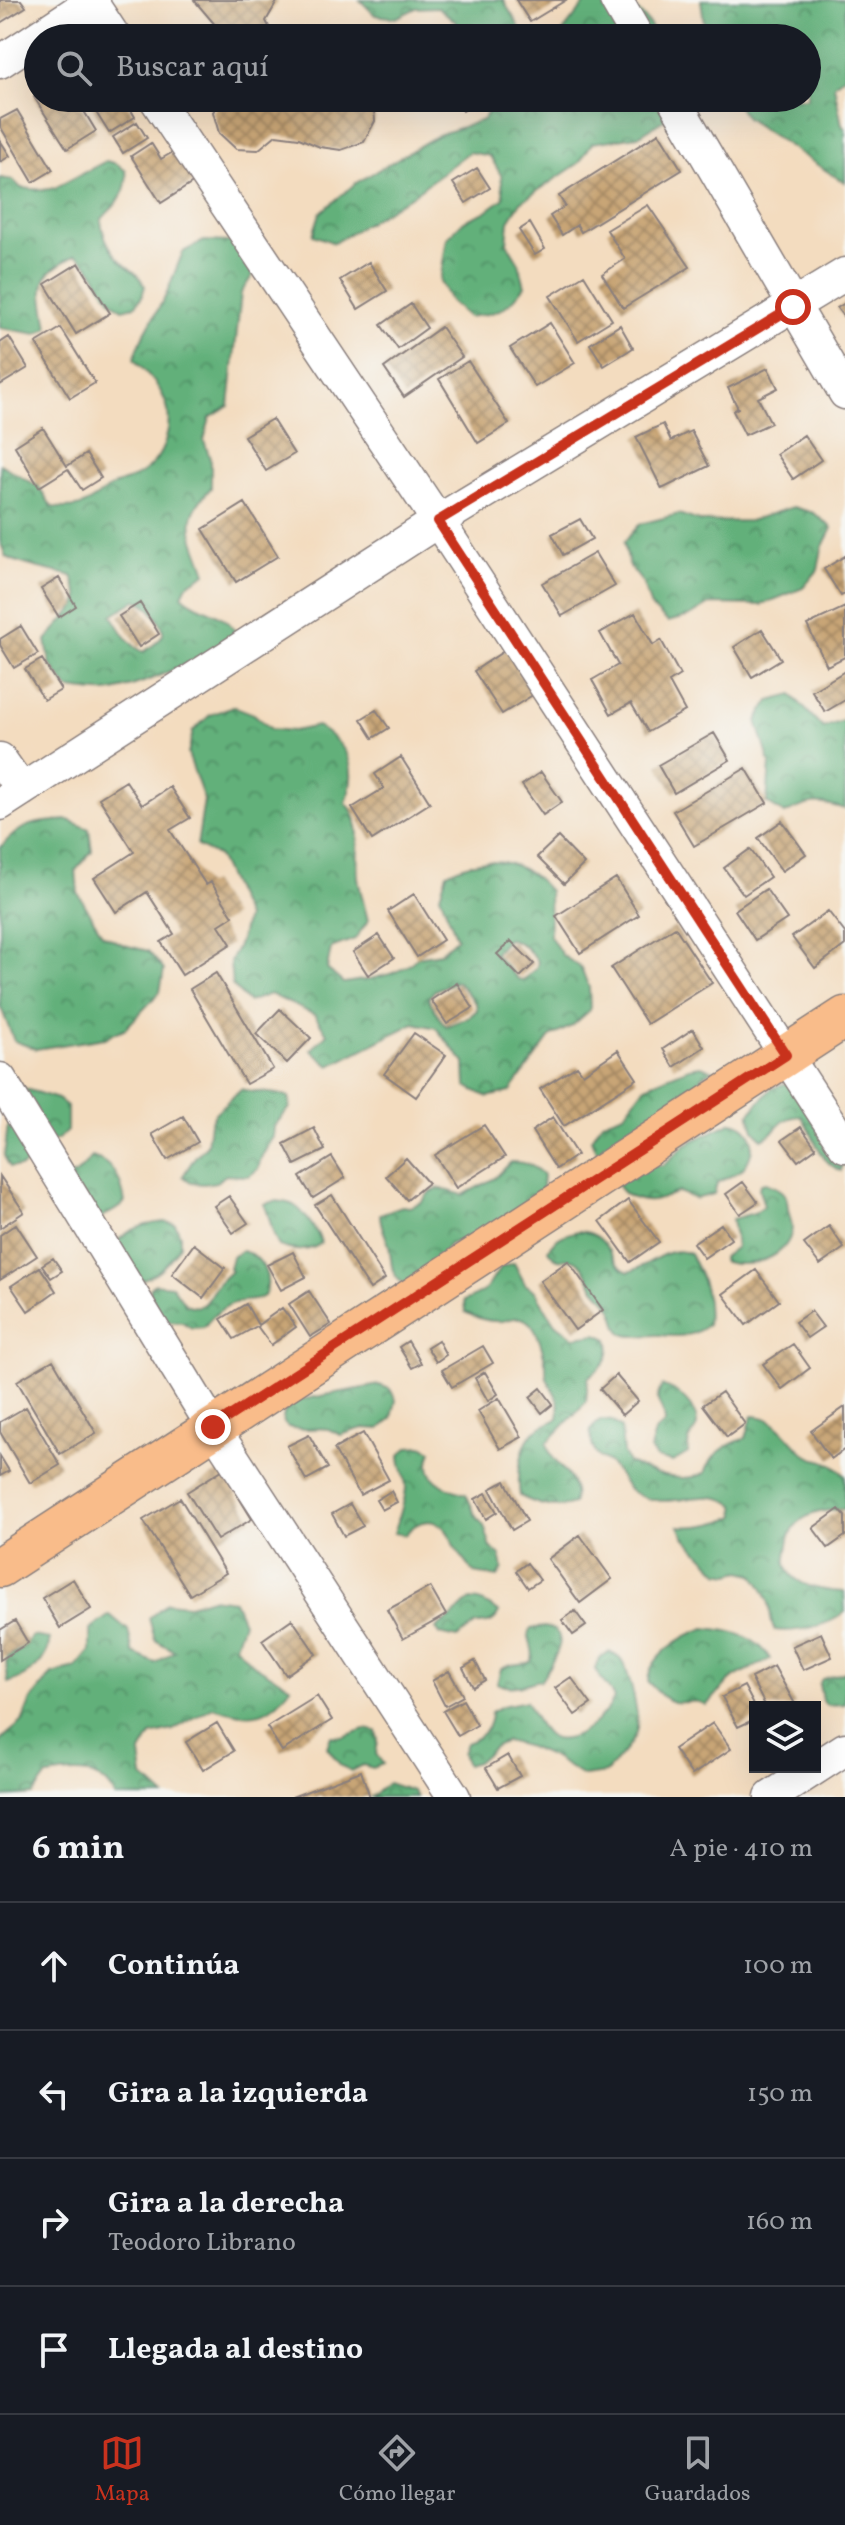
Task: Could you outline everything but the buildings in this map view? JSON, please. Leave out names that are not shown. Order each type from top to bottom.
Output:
[{"type":"main road","points":[[0,1567],[845,1017]]},
{"type":"street","points":[[616,0],[630,24]]},
{"type":"street","points":[[57,24],[92,1],[106,24]]},
{"type":"street","points":[[0,62],[24,46]]},
{"type":"street","points":[[164,112],[438,521],[845,1146]]},
{"type":"street","points":[[681,112],[845,393]]},
{"type":"street","points":[[0,759],[11,797],[438,521],[845,274]]},
{"type":"street","points":[[0,1079],[213,1427],[454,1797]]},
{"type":"street","points":[[771,1797],[845,1749]]},
{"type":"green space","points":[[360,0],[503,0],[518,24],[457,24],[438,7],[416,8],[396,18],[375,15]]},
{"type":"green space","points":[[588,0],[621,0],[632,6],[649,24],[569,24]]},
{"type":"green space","points":[[701,0],[845,0],[845,75],[834,85],[845,129],[845,183],[746,118],[742,112],[821,112],[821,24],[704,24]]},
{"type":"green space","points":[[488,112],[675,112],[638,136],[592,143],[579,163],[521,202],[509,221],[507,243],[519,263],[525,286],[513,301],[494,312],[468,317],[450,301],[440,281],[447,238],[464,221],[485,212],[504,198],[501,175],[490,156],[469,152],[414,194],[334,243],[313,235],[320,213],[356,183],[438,135],[483,120]]},
{"type":"green space","points":[[106,161],[126,171],[126,179],[120,198],[101,220],[103,231],[114,253],[143,282],[142,296],[135,306],[122,309],[109,297],[90,267],[76,255],[62,262],[47,276],[43,292],[48,328],[37,334],[0,328],[0,178],[13,180],[21,188],[43,190],[55,188]]},
{"type":"green space","points":[[204,241],[229,242],[253,249],[254,273],[241,293],[229,406],[210,418],[204,440],[211,462],[211,488],[192,519],[193,538],[206,573],[187,585],[182,595],[228,622],[237,637],[137,684],[106,692],[69,689],[50,664],[46,640],[76,606],[79,597],[72,576],[6,557],[0,541],[0,464],[39,487],[52,507],[72,508],[86,504],[114,485],[137,476],[155,461],[166,440],[166,405],[156,385],[134,359],[183,252]],"holes":[[[136,600],[150,609],[163,629],[162,637],[144,652],[129,641],[112,615]]]},
{"type":"green space","points":[[793,507],[814,513],[832,528],[822,548],[818,570],[803,588],[761,605],[710,604],[690,616],[668,622],[651,607],[642,582],[629,565],[624,542],[640,524],[679,514],[702,522],[749,521]]},
{"type":"green space","points":[[792,695],[823,728],[845,720],[845,809],[814,804],[785,814],[767,803],[770,763],[757,721],[769,701]]},
{"type":"green space","points":[[233,706],[254,714],[271,729],[294,731],[317,726],[337,741],[348,758],[351,779],[346,803],[352,810],[357,828],[358,877],[368,921],[355,939],[331,948],[327,969],[343,983],[393,973],[417,957],[440,953],[457,938],[440,895],[447,873],[475,863],[502,862],[526,871],[549,891],[550,936],[562,955],[580,967],[589,987],[590,1010],[572,1026],[550,1037],[510,1092],[487,1097],[466,1086],[465,1063],[436,1028],[414,1023],[330,1066],[311,1050],[327,1034],[315,1015],[270,994],[248,1002],[232,985],[230,962],[246,917],[218,856],[197,846],[204,800],[188,754],[193,731],[210,715]],"holes":[[[507,939],[520,944],[538,962],[523,980],[518,979],[494,954]],[[457,981],[476,1004],[477,1010],[469,1017],[447,1026],[428,998],[435,990]]]},
{"type":"green space","points":[[68,820],[89,829],[92,851],[76,870],[78,893],[102,934],[124,945],[148,951],[164,970],[160,992],[126,1028],[105,1038],[36,1049],[14,1041],[0,1005],[0,848],[15,833],[30,825]]},
{"type":"green space","points":[[701,1066],[712,1070],[702,1077],[695,1099],[604,1155],[595,1149],[591,1139],[602,1122],[624,1114],[645,1086]]},
{"type":"green space","points":[[789,1084],[843,1159],[841,1171],[827,1161],[801,1116],[788,1119],[762,1139],[754,1130],[749,1114],[771,1089]]},
{"type":"green space","points":[[13,1085],[58,1099],[67,1106],[67,1131],[21,1167],[10,1167],[4,1156]]},
{"type":"green space","points":[[241,1089],[289,1097],[290,1108],[274,1126],[273,1137],[258,1169],[249,1176],[226,1175],[216,1182],[192,1183],[183,1176],[207,1145],[210,1123],[215,1113]]},
{"type":"green space","points":[[732,1122],[747,1129],[750,1135],[750,1158],[740,1171],[717,1183],[714,1194],[695,1199],[679,1192],[642,1201],[627,1195],[617,1184],[640,1166],[664,1165],[686,1144]]},
{"type":"green space","points":[[92,1157],[111,1168],[125,1202],[108,1214],[75,1229],[60,1219],[51,1193],[48,1194],[49,1182],[76,1174]]},
{"type":"green space","points":[[511,1162],[529,1165],[543,1175],[541,1198],[481,1233],[449,1244],[442,1254],[438,1276],[407,1286],[401,1282],[392,1269],[380,1214],[422,1202],[429,1193],[439,1188],[463,1195],[495,1178]]},
{"type":"green space","points":[[766,1183],[786,1196],[792,1226],[784,1248],[754,1263],[722,1261],[736,1247],[732,1219],[754,1213],[764,1206],[759,1189],[760,1184]]},
{"type":"green space","points":[[276,1201],[298,1209],[314,1228],[321,1243],[301,1250],[279,1246],[264,1204]]},
{"type":"green space","points":[[164,1222],[175,1224],[180,1245],[157,1272],[124,1286],[106,1253],[131,1231]]},
{"type":"green space","points":[[578,1231],[597,1237],[628,1272],[674,1251],[690,1254],[704,1288],[707,1325],[691,1334],[679,1336],[632,1336],[621,1332],[612,1308],[581,1265],[570,1259],[560,1260],[548,1250],[560,1237]]},
{"type":"green space","points":[[242,1251],[255,1257],[264,1268],[267,1282],[264,1296],[226,1306],[204,1327],[192,1328],[182,1322],[163,1321],[150,1294],[154,1284],[172,1286],[185,1304],[201,1305],[231,1271],[232,1257]]},
{"type":"green space","points":[[514,1263],[525,1284],[535,1291],[554,1322],[574,1337],[597,1334],[608,1339],[608,1357],[588,1378],[586,1402],[547,1443],[554,1459],[573,1485],[573,1504],[566,1506],[546,1506],[520,1496],[519,1471],[525,1445],[534,1432],[558,1418],[559,1411],[535,1330],[520,1318],[492,1321],[465,1312],[464,1301],[484,1291],[501,1267]]},
{"type":"green space","points":[[379,1385],[390,1389],[396,1400],[392,1418],[380,1429],[363,1428],[341,1435],[328,1429],[296,1429],[284,1423],[287,1406],[284,1403]]},
{"type":"green space","points":[[662,1386],[684,1399],[697,1422],[689,1440],[688,1453],[673,1462],[656,1458],[650,1449],[655,1432],[665,1423],[658,1401]]},
{"type":"green space","points":[[752,1416],[776,1424],[807,1455],[830,1463],[845,1475],[845,1509],[829,1510],[800,1521],[791,1534],[786,1554],[786,1564],[794,1578],[819,1589],[844,1592],[845,1612],[821,1625],[774,1630],[766,1596],[753,1574],[719,1572],[684,1537],[679,1526],[701,1526],[729,1519],[736,1516],[735,1505],[711,1497],[660,1501],[633,1492],[609,1463],[600,1458],[591,1440],[591,1429],[601,1420],[612,1421],[621,1428],[623,1453],[628,1463],[656,1474],[686,1478],[705,1473],[721,1450],[746,1438]]},
{"type":"green space","points":[[422,1446],[432,1451],[429,1469],[437,1481],[466,1494],[484,1526],[491,1548],[500,1556],[503,1568],[498,1577],[474,1573],[440,1524],[421,1522],[405,1535],[394,1533],[406,1488],[400,1455],[409,1447]]},
{"type":"green space","points":[[211,1598],[234,1601],[243,1622],[235,1645],[250,1662],[291,1687],[274,1706],[257,1714],[213,1707],[173,1730],[151,1735],[140,1754],[143,1777],[165,1797],[115,1797],[110,1787],[95,1776],[66,1773],[47,1776],[33,1795],[0,1797],[0,1744],[3,1738],[22,1722],[31,1700],[52,1674],[76,1668],[90,1651],[90,1629],[110,1615],[128,1630],[133,1653],[155,1663],[175,1651],[155,1640],[149,1618],[167,1603],[189,1605]]},
{"type":"green space","points":[[471,1600],[486,1604],[499,1613],[492,1621],[476,1624],[457,1638],[440,1634],[436,1629]]},
{"type":"green space","points":[[544,1627],[554,1630],[560,1642],[541,1680],[514,1686],[497,1683],[501,1669],[531,1661],[532,1647],[528,1634],[531,1629]]},
{"type":"green space","points":[[705,1628],[724,1630],[751,1640],[770,1659],[735,1677],[706,1705],[666,1699],[648,1682],[654,1664],[668,1648]]},
{"type":"green space","points":[[32,1636],[50,1639],[45,1655],[30,1672],[8,1683],[6,1661]]},
{"type":"green space","points":[[609,1652],[620,1659],[627,1673],[636,1706],[637,1725],[631,1743],[606,1773],[583,1776],[552,1757],[506,1741],[495,1746],[477,1762],[466,1765],[462,1754],[466,1743],[484,1732],[491,1712],[502,1706],[526,1701],[544,1732],[556,1739],[576,1736],[595,1723],[614,1698],[595,1669],[599,1658]]},
{"type":"green space","points":[[845,1672],[845,1704],[827,1705],[822,1701],[819,1684],[822,1679]]},
{"type":"green space","points":[[365,1729],[376,1731],[376,1754],[383,1764],[373,1768],[363,1765],[352,1771],[341,1766],[327,1747],[331,1736],[343,1737]]},
{"type":"green space","points":[[388,1783],[412,1791],[416,1797],[371,1797]]},
{"type":"route","points":[[213,1427],[786,1055],[438,521],[793,307]]}]
